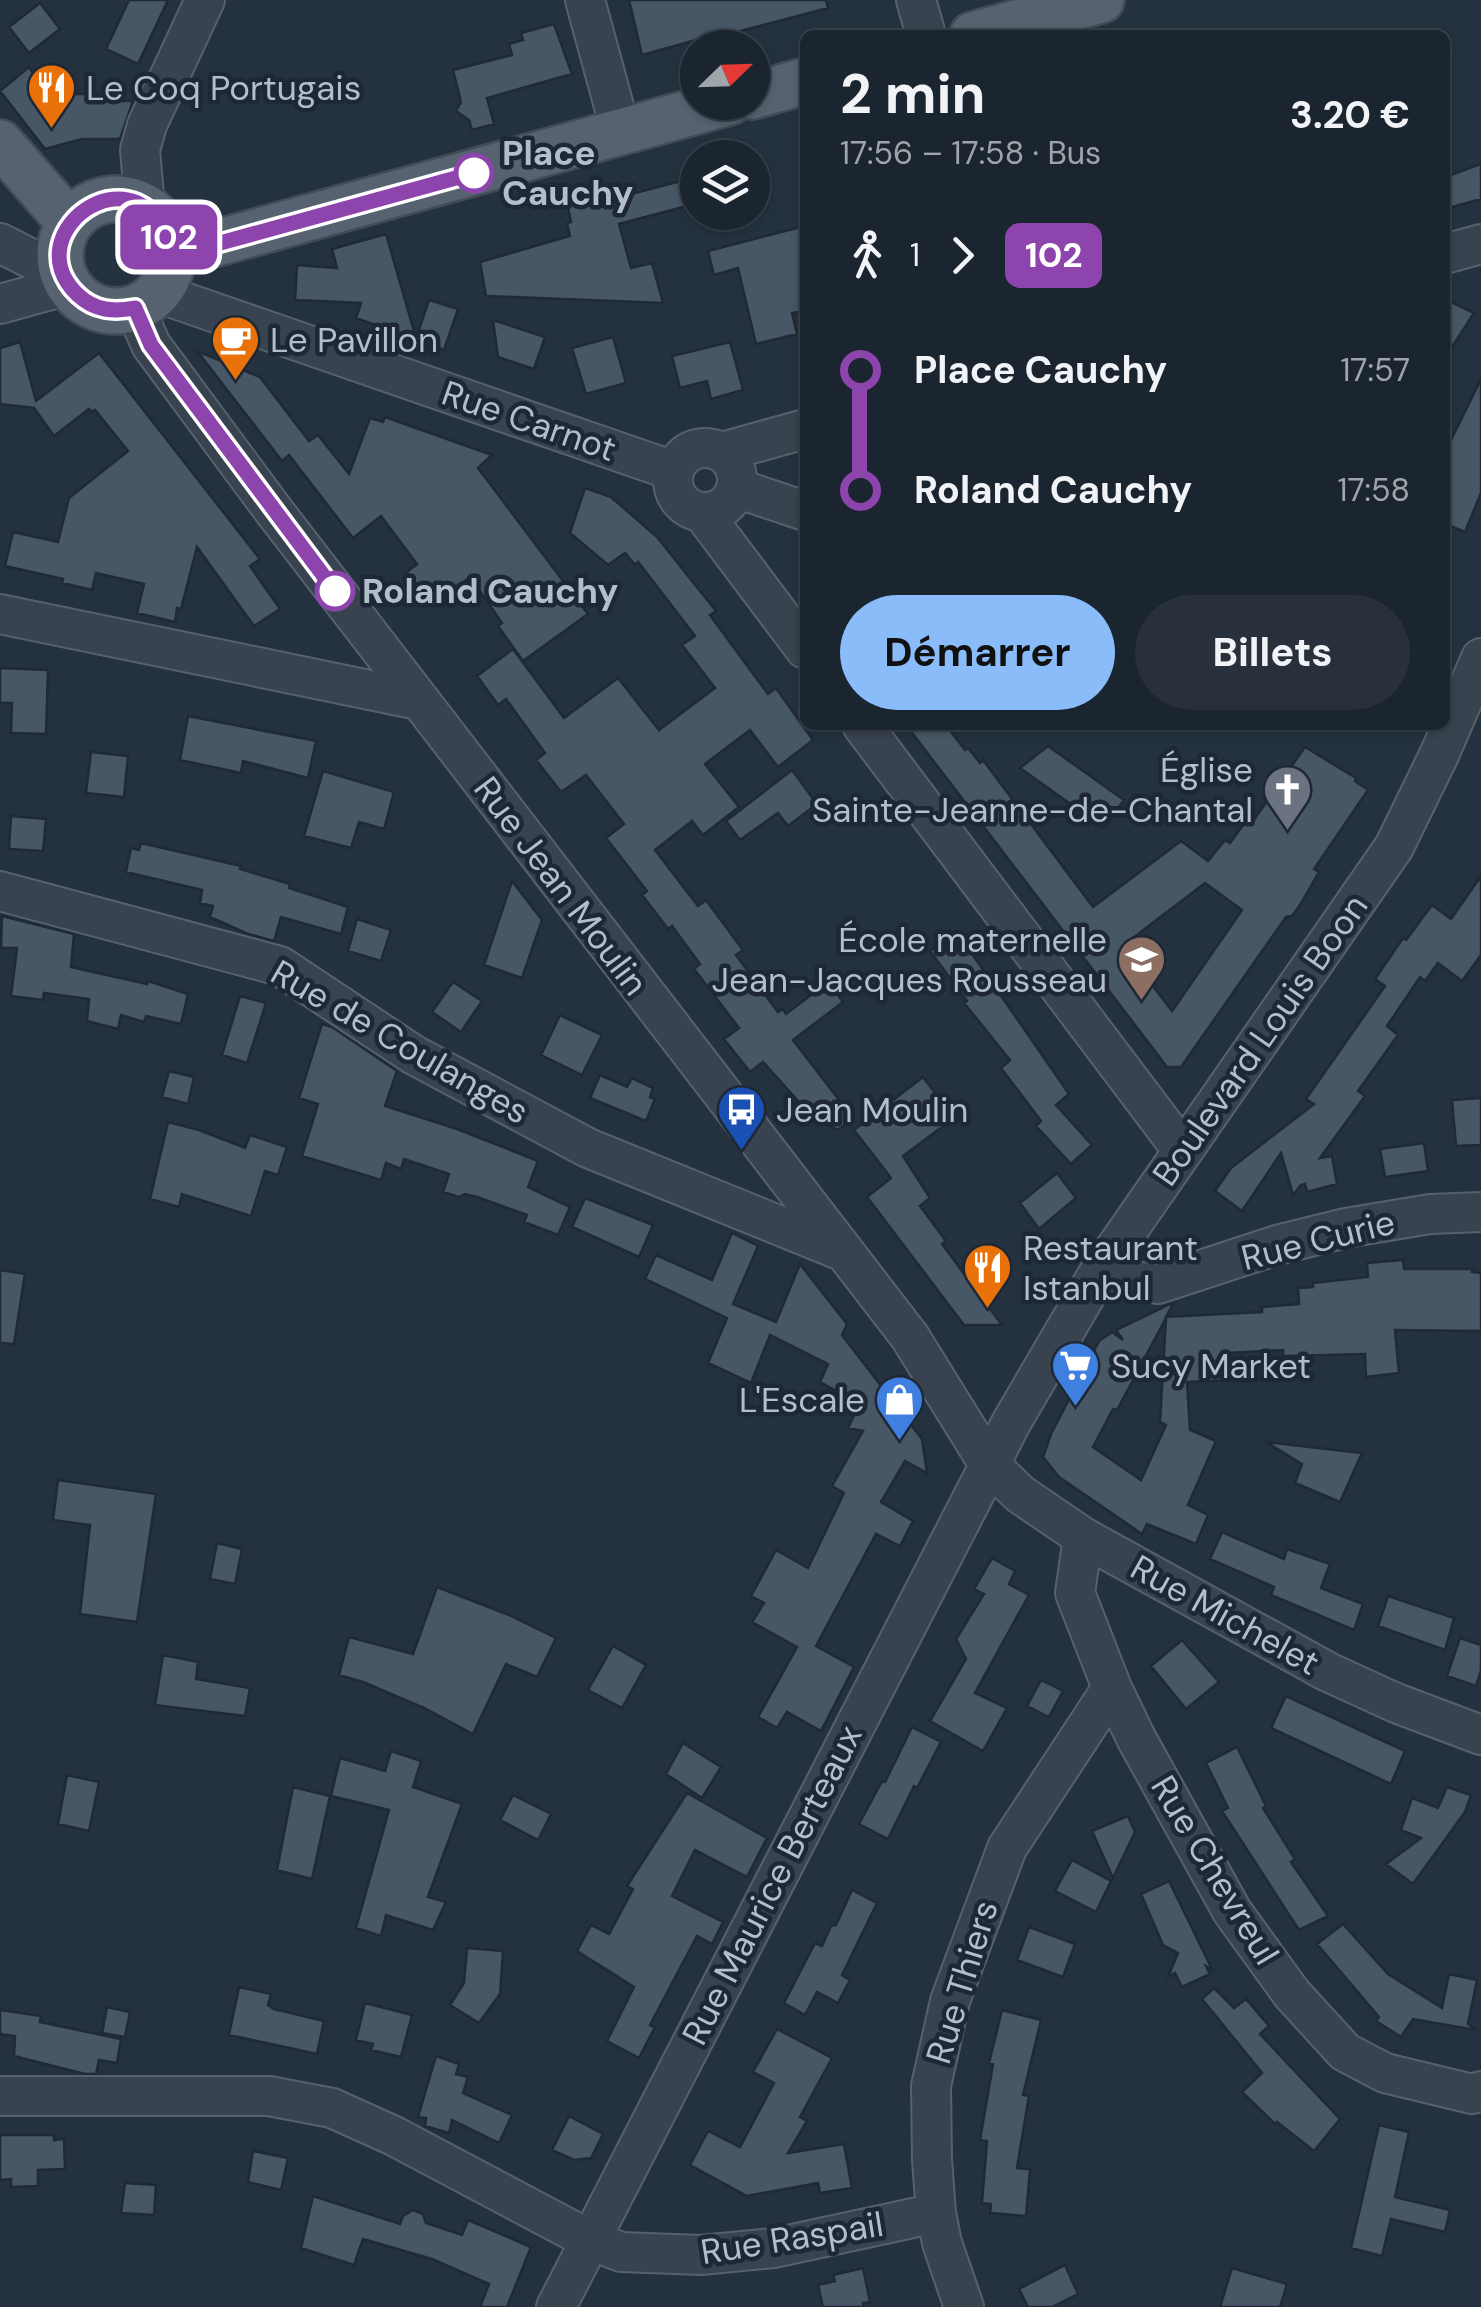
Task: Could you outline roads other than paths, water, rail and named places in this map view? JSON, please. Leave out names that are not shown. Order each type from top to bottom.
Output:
[{"type":"main road","points":[[992,30],[1101,0]]},
{"type":"main road","points":[[770,91],[800,83]]},
{"type":"main road","points":[[155,285],[168,234],[145,206],[132,200],[98,201],[70,223],[62,239],[65,279],[85,302],[118,311],[155,285],[680,116]]},
{"type":"main road","points":[[0,143],[70,223]]},
{"type":"street","points":[[145,206],[140,150],[147,125],[206,0]]},
{"type":"street","points":[[585,0],[622,132]]},
{"type":"street","points":[[916,0],[925,30]]},
{"type":"street","points":[[0,243],[65,279]]},
{"type":"street","points":[[1450,253],[1481,244]]},
{"type":"street","points":[[0,304],[65,279]]},
{"type":"street","name":"Rue Carnot","points":[[155,285],[674,471]]},
{"type":"street","name":"Rue Jean Moulin","points":[[155,285],[151,345],[418,700],[910,1337],[988,1463]]},
{"type":"street","points":[[722,452],[800,430]]},
{"type":"street","points":[[702,512],[719,509],[733,497],[736,488],[735,468],[722,452],[713,448],[693,449],[684,454],[672,482],[682,502],[702,512],[800,643]]},
{"type":"street","points":[[736,488],[800,510]]},
{"type":"street","points":[[0,614],[418,700]]},
{"type":"street","name":"Boulevard Louis Boon","points":[[988,1463],[1101,1269],[1394,847],[1453,731],[1481,658]]},
{"type":"street","points":[[866,730],[1184,1151]]},
{"type":"street","name":"Rue de Coulanges","points":[[0,892],[280,966],[414,1055],[588,1148],[843,1252]]},
{"type":"street","name":"Rue Curie","points":[[1101,1269],[1128,1280],[1158,1284],[1276,1245],[1346,1228],[1430,1214],[1481,1212]]},
{"type":"street","name":"Rue Michelet","points":[[988,1463],[1020,1494],[1083,1536],[1328,1672],[1396,1704],[1481,1735]]},
{"type":"street","name":"Rue Maurice Berteaux","points":[[556,2307],[988,1463]]},
{"type":"street","name":"Rue Chevreul","points":[[1083,1536],[1075,1592],[1112,1688],[1232,1910],[1292,1994],[1345,2052],[1385,2073],[1472,2094],[1481,2091]]},
{"type":"street","name":"Rue Thiers","points":[[964,2307],[936,2213],[931,2086],[950,2000],[1007,1848],[1112,1688]]},
{"type":"street","name":"Rue Raspail","points":[[0,2096],[269,2096],[332,2108],[394,2136],[590,2240],[622,2252],[701,2255],[774,2248],[936,2213]]},
{"type":"place","name":"Le Coq Portugais","points":[[51,130]]},
{"type":"place","name":"Place Cauchy","points":[[474,173]]},
{"type":"place","name":"Le Pavillon","points":[[235,382]]},
{"type":"place","name":"Roland Cauchy","points":[[335,591]]},
{"type":"place","name":"Église Sainte-Jeanne-de-Chantal","points":[[1288,832]]},
{"type":"place","name":"École maternelle Jean-Jacques Rousseau","points":[[1142,1002]]},
{"type":"place","name":"Jean Moulin","points":[[741,1152]]},
{"type":"place","name":"Restaurant Istanbul","points":[[988,1310]]},
{"type":"place","name":"Sucy Market","points":[[1076,1408]]},
{"type":"place","name":"L'Escale","points":[[900,1442]]}]
